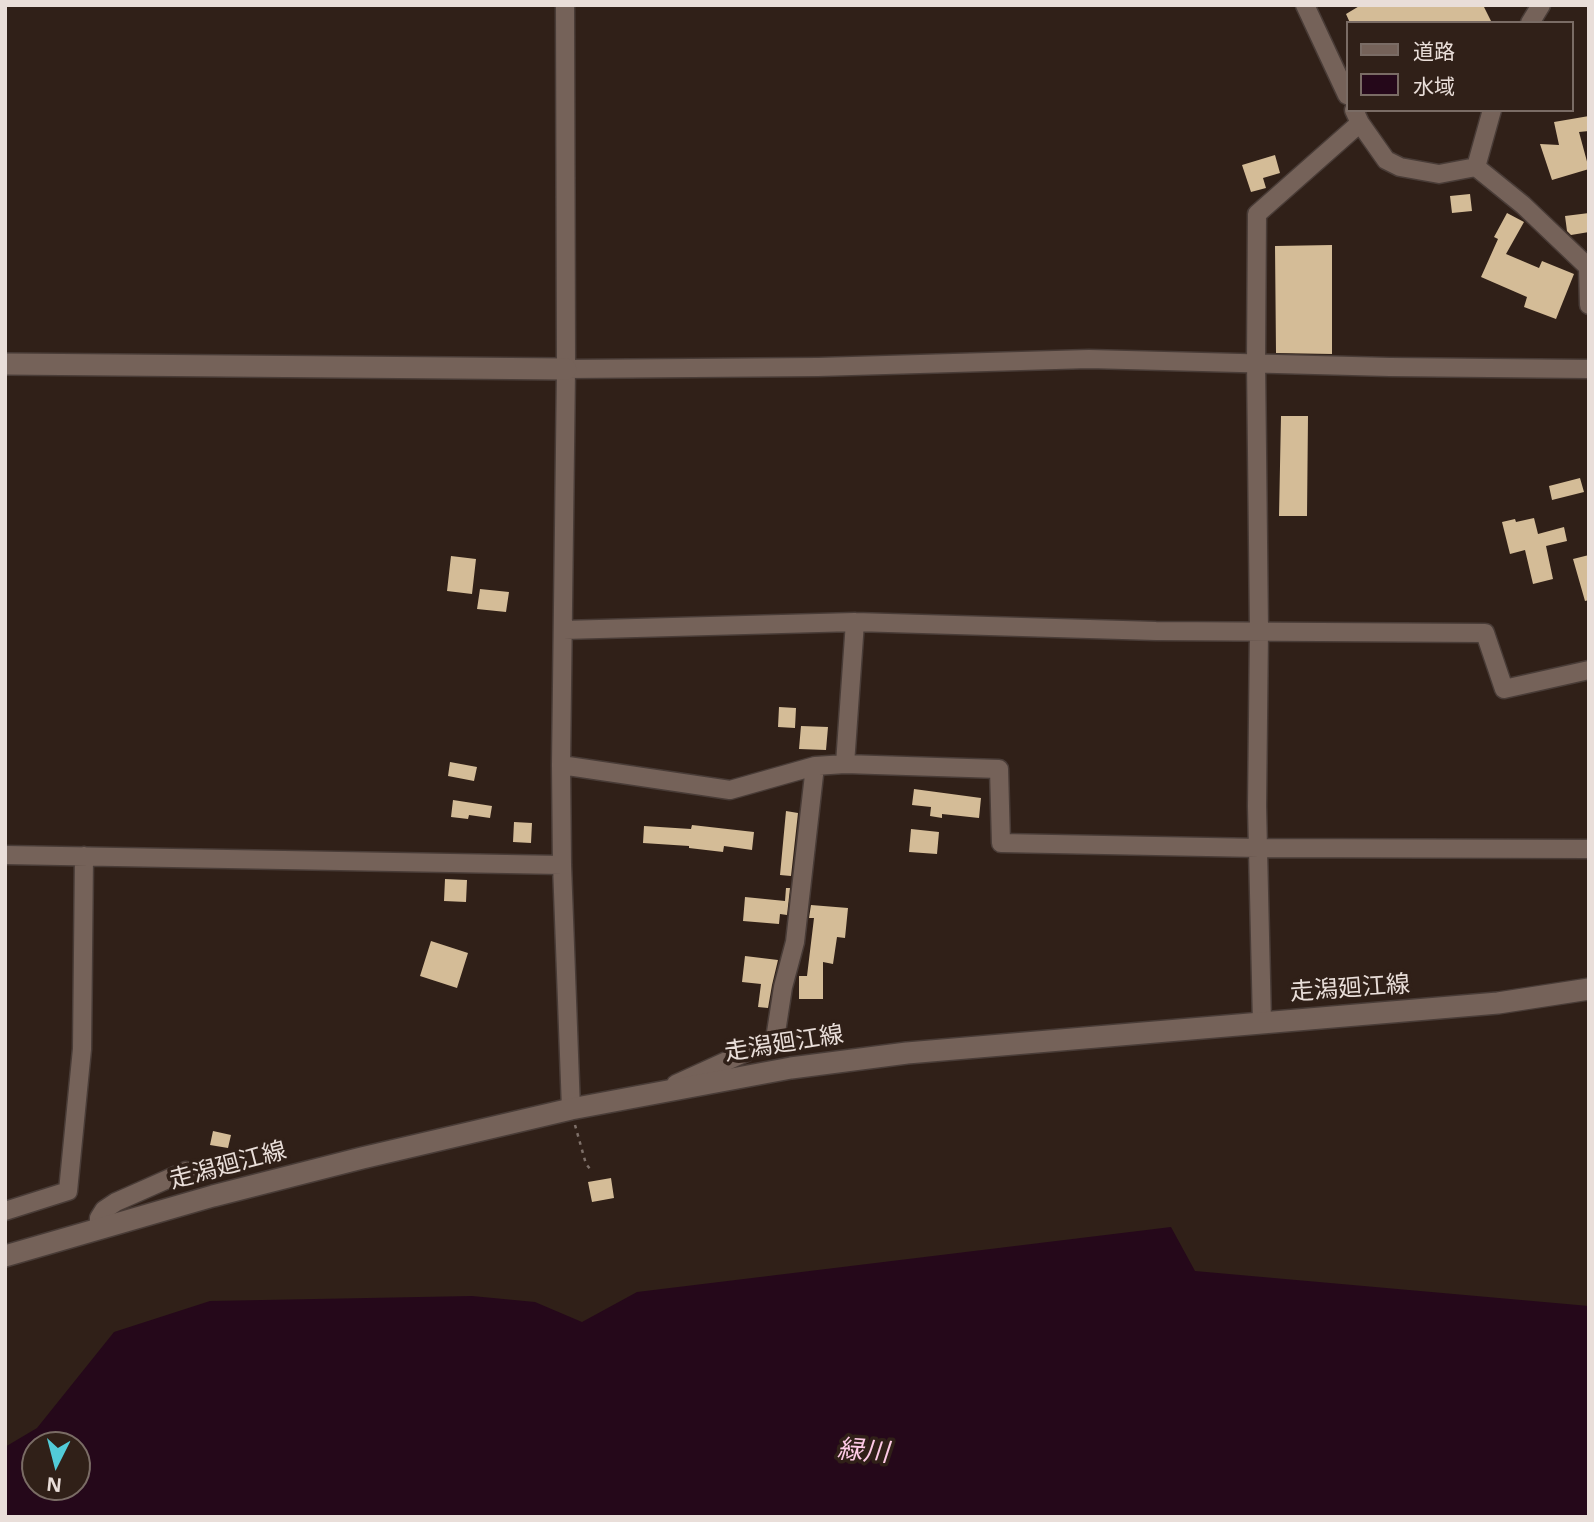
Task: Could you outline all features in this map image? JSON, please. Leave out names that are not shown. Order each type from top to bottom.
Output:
[{"type":"main road","points":[[5,364],[566,369]]},
{"type":"main road","name":"走潟廻江線","points":[[5,1256],[213,1196],[571,1108],[792,1068],[907,1053],[1498,1003],[1589,989]]},
{"type":"street","points":[[565,5],[566,369],[561,765],[571,1108]]},
{"type":"street","points":[[1305,5],[1346,93]]},
{"type":"street","points":[[1532,21],[1541,5]]},
{"type":"street","points":[[1475,167],[1491,112]]},
{"type":"street","points":[[1262,1023],[1257,806],[1257,214],[1357,117],[1386,160],[1401,167],[1439,174],[1475,167],[1523,205],[1588,267],[1589,306]]},
{"type":"street","points":[[566,369],[818,367],[1089,359],[1589,369],[1589,362]]},
{"type":"street","points":[[563,630],[855,622],[1156,631],[1485,633],[1504,689],[1589,670]]},
{"type":"street","points":[[845,764],[855,622]]},
{"type":"street","points":[[561,765],[730,790],[815,766],[845,764],[999,769],[1001,843],[1259,848],[1589,849]]},
{"type":"street","points":[[663,1090],[775,1039],[783,987],[795,942],[815,766]]},
{"type":"street","points":[[5,855],[562,865]]},
{"type":"street","points":[[5,1211],[68,1191],[82,1049],[84,856]]},
{"type":"street","points":[[99,1228],[99,1218],[104,1210],[116,1202],[186,1171]]},
{"type":"path","points":[[571,1108],[586,1164],[591,1170]]},
{"type":"water","name":"緑川","points":[[1171,1227],[1195,1271],[1589,1306],[1589,1517],[5,1517],[5,1447],[21,1438],[21,1501],[91,1501],[91,1431],[32,1431],[114,1332],[210,1301],[472,1296],[535,1302],[582,1322],[637,1292]]},
{"type":"building","points":[[1361,5],[1483,5],[1491,21],[1349,21],[1346,14]]},
{"type":"building","points":[[1589,116],[1589,131],[1579,132],[1589,169],[1552,180],[1540,144],[1559,145],[1554,122]]},
{"type":"building","points":[[1275,155],[1280,173],[1263,178],[1266,188],[1251,192],[1242,165]]},
{"type":"building","points":[[1470,194],[1472,211],[1452,213],[1450,196]]},
{"type":"building","points":[[1507,213],[1524,222],[1506,254],[1539,268],[1542,261],[1574,274],[1556,319],[1524,307],[1527,297],[1481,277],[1498,239],[1494,237]]},
{"type":"building","points":[[1589,213],[1589,232],[1571,235],[1567,231],[1565,216]]},
{"type":"building","points":[[1332,245],[1332,354],[1276,353],[1275,246]]},
{"type":"building","points":[[1281,416],[1308,416],[1307,516],[1279,516]]},
{"type":"building","points":[[1580,478],[1584,492],[1552,500],[1549,486]]},
{"type":"building","points":[[1534,518],[1538,534],[1564,527],[1567,541],[1546,546],[1553,579],[1533,584],[1525,550],[1510,554],[1502,522]]},
{"type":"building","points":[[1589,555],[1589,600],[1585,601],[1573,559]]},
{"type":"building","points":[[451,556],[476,559],[472,594],[447,591]]},
{"type":"building","points":[[480,589],[509,592],[506,612],[477,609]]},
{"type":"building","points":[[779,707],[796,708],[795,728],[778,727]]},
{"type":"building","points":[[801,726],[828,727],[826,750],[799,749]]},
{"type":"building","points":[[450,762],[477,767],[474,781],[448,776]]},
{"type":"building","points":[[914,789],[981,798],[979,818],[942,814],[942,818],[930,816],[931,807],[912,805]]},
{"type":"building","points":[[453,800],[492,806],[490,818],[469,815],[468,819],[451,817]]},
{"type":"building","points":[[786,811],[798,813],[791,876],[780,875]]},
{"type":"building","points":[[514,822],[532,823],[531,843],[513,842]]},
{"type":"building","points":[[692,825],[754,832],[752,850],[724,846],[723,852],[689,846],[643,843],[644,826],[691,829]]},
{"type":"building","points":[[911,829],[939,832],[937,854],[909,852]]},
{"type":"building","points":[[445,879],[467,880],[466,902],[444,901]]},
{"type":"building","points":[[786,888],[790,888],[787,915],[780,914],[779,924],[743,921],[745,897],[785,901]]},
{"type":"building","points":[[811,905],[848,908],[845,938],[837,937],[833,964],[823,962],[823,999],[799,999],[799,976],[807,976],[814,918],[809,918]]},
{"type":"building","points":[[431,941],[468,953],[457,988],[420,976]]},
{"type":"building","points":[[745,956],[778,960],[768,1008],[758,1007],[761,984],[742,982]]},
{"type":"building","points":[[213,1131],[231,1135],[228,1148],[210,1145]]},
{"type":"building","points":[[611,1178],[614,1198],[592,1202],[588,1182]]}]
